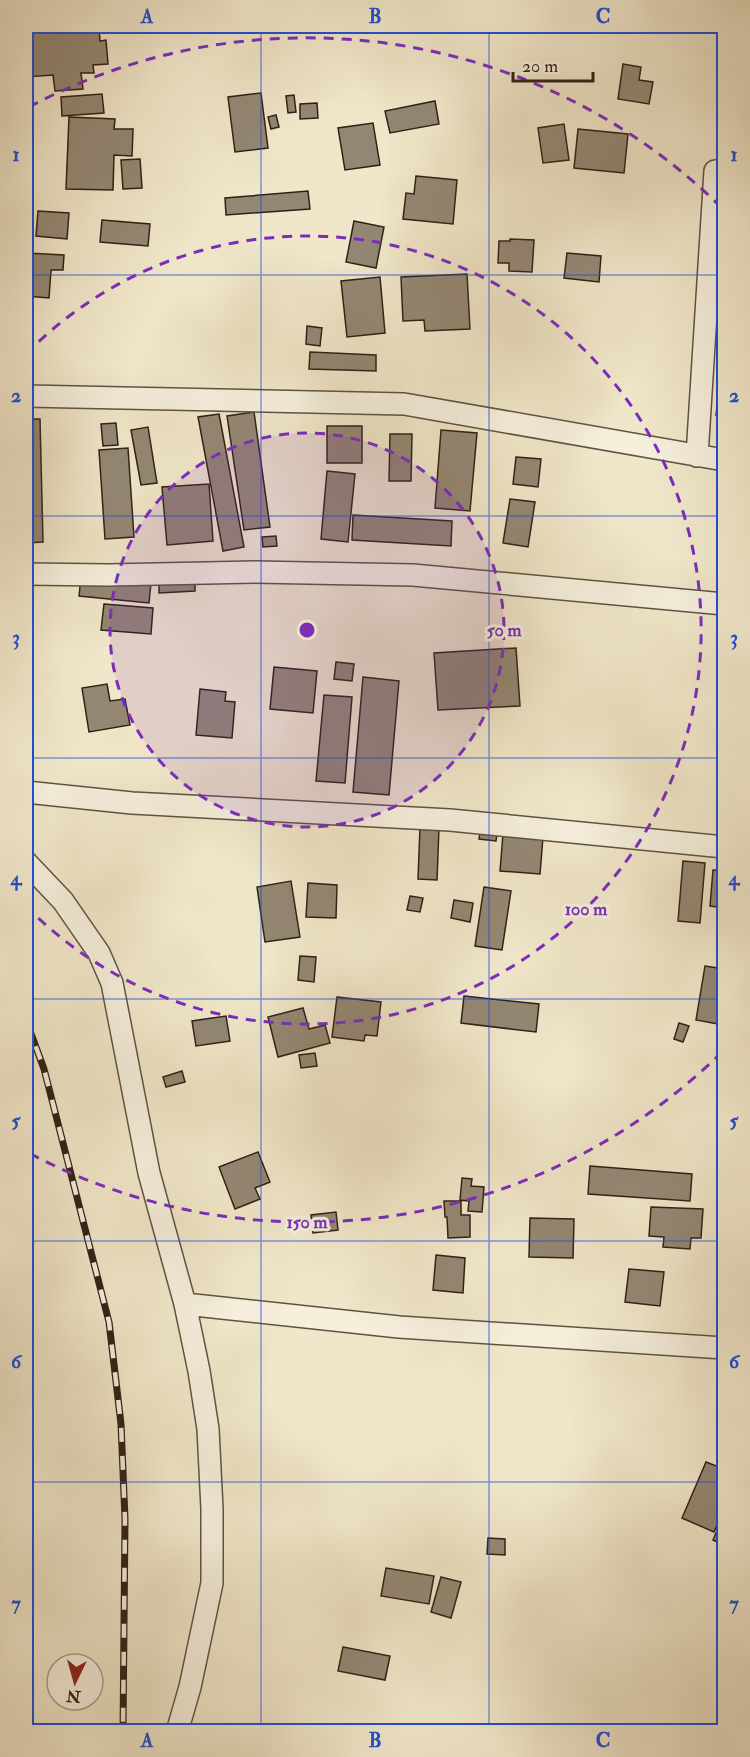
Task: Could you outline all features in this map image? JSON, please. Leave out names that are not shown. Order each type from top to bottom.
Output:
[{"type":"street","points":[[698,456],[714,171]]},
{"type":"street","points":[[26,396],[404,404],[724,460]]},
{"type":"street","points":[[26,574],[255,572],[413,575],[724,604]]},
{"type":"street","points":[[26,792],[132,803],[450,820],[724,847]]},
{"type":"street","points":[[26,862],[63,901],[99,953],[112,983],[149,1173],[185,1304],[199,1371],[208,1429],[212,1509],[212,1582],[190,1688],[177,1731]]},
{"type":"street","points":[[185,1304],[399,1327],[724,1348]]},
{"type":"building","points":[[26,26],[99,26],[100,41],[106,40],[108,64],[93,65],[94,73],[81,73],[83,89],[55,91],[53,75],[26,77]]},
{"type":"building","points":[[623,64],[641,67],[639,80],[653,82],[649,104],[618,99]]},
{"type":"building","points":[[261,93],[268,148],[235,152],[228,97]]},
{"type":"building","points":[[102,94],[104,113],[62,116],[61,97]]},
{"type":"building","points":[[294,95],[296,112],[288,113],[286,96]]},
{"type":"building","points":[[435,101],[439,124],[390,133],[385,111]]},
{"type":"building","points":[[317,103],[318,118],[300,119],[300,104]]},
{"type":"building","points":[[276,115],[279,127],[271,129],[268,117]]},
{"type":"building","points":[[69,117],[115,119],[114,129],[133,129],[132,156],[114,155],[113,190],[66,189]]},
{"type":"building","points":[[373,123],[380,165],[345,170],[338,128]]},
{"type":"building","points":[[564,124],[569,160],[543,163],[538,128]]},
{"type":"building","points":[[578,129],[628,134],[624,173],[574,168]]},
{"type":"building","points":[[724,130],[724,167],[721,166]]},
{"type":"building","points":[[140,159],[142,188],[123,189],[121,160]]},
{"type":"building","points":[[416,176],[457,180],[453,224],[403,219],[406,193],[414,194]]},
{"type":"building","points":[[308,191],[310,209],[226,215],[225,198]]},
{"type":"building","points":[[38,211],[69,213],[67,239],[36,236]]},
{"type":"building","points":[[26,215],[32,215],[33,241],[26,241]]},
{"type":"building","points":[[102,220],[150,224],[148,246],[100,242]]},
{"type":"building","points":[[354,221],[384,227],[376,268],[346,262]]},
{"type":"building","points":[[510,239],[534,240],[532,272],[509,271],[509,263],[498,263],[499,241],[510,241]]},
{"type":"building","points":[[26,253],[64,255],[63,270],[51,270],[49,298],[26,296]]},
{"type":"building","points":[[567,253],[601,256],[599,282],[564,278]]},
{"type":"building","points":[[723,263],[724,377],[717,377]]},
{"type":"building","points":[[467,274],[470,329],[425,331],[424,320],[403,321],[401,277]]},
{"type":"building","points":[[380,277],[385,333],[347,337],[341,281]]},
{"type":"building","points":[[307,326],[322,328],[320,346],[306,344]]},
{"type":"building","points":[[310,352],[376,355],[376,371],[309,369]]},
{"type":"building","points":[[720,382],[724,383],[724,416],[716,415]]},
{"type":"building","points":[[254,412],[270,527],[244,530],[227,416]]},
{"type":"building","points":[[219,414],[244,547],[223,551],[198,417]]},
{"type":"building","points":[[26,419],[40,419],[43,542],[26,543]]},
{"type":"building","points":[[116,423],[118,445],[103,446],[101,424]]},
{"type":"building","points":[[327,426],[362,426],[362,463],[327,463]]},
{"type":"building","points":[[148,427],[157,483],[141,485],[131,430]]},
{"type":"building","points":[[441,430],[477,433],[470,511],[435,508]]},
{"type":"building","points":[[390,434],[412,434],[411,481],[389,481]]},
{"type":"building","points":[[128,448],[134,537],[105,539],[99,450]]},
{"type":"building","points":[[516,457],[541,459],[538,487],[513,484]]},
{"type":"building","points":[[327,471],[355,474],[348,542],[321,539]]},
{"type":"building","points":[[209,484],[213,541],[167,545],[162,487]]},
{"type":"building","points":[[510,499],[535,502],[528,547],[503,543]]},
{"type":"building","points":[[353,515],[452,521],[451,546],[352,540]]},
{"type":"building","points":[[276,536],[277,546],[263,547],[262,537]]},
{"type":"building","points":[[195,574],[195,591],[159,593],[159,575]]},
{"type":"building","points":[[81,577],[151,583],[149,603],[79,596]]},
{"type":"building","points":[[104,604],[153,608],[151,634],[101,630]]},
{"type":"building","points":[[516,648],[520,706],[438,710],[434,653]]},
{"type":"building","points":[[336,662],[354,664],[352,681],[334,679]]},
{"type":"building","points":[[274,667],[317,671],[313,713],[270,709]]},
{"type":"building","points":[[363,677],[399,681],[389,795],[353,792]]},
{"type":"building","points":[[107,684],[110,701],[125,699],[130,725],[89,732],[82,688]]},
{"type":"building","points":[[200,689],[226,692],[225,701],[235,702],[232,738],[196,735]]},
{"type":"building","points":[[324,695],[352,697],[345,783],[316,781]]},
{"type":"building","points":[[481,825],[498,827],[496,841],[479,839]]},
{"type":"building","points":[[420,827],[439,828],[437,880],[418,879]]},
{"type":"building","points":[[503,834],[543,837],[540,874],[500,871]]},
{"type":"building","points":[[683,861],[705,863],[700,923],[678,921]]},
{"type":"building","points":[[713,870],[724,871],[724,908],[710,906]]},
{"type":"building","points":[[291,881],[300,937],[265,942],[257,887]]},
{"type":"building","points":[[308,883],[337,885],[336,918],[306,917]]},
{"type":"building","points":[[484,887],[511,891],[502,950],[475,946]]},
{"type":"building","points":[[410,896],[423,898],[420,912],[407,910]]},
{"type":"building","points":[[454,900],[473,903],[470,922],[451,918]]},
{"type":"building","points":[[300,956],[316,957],[314,982],[298,980]]},
{"type":"building","points":[[705,966],[724,969],[724,1025],[696,1020]]},
{"type":"building","points":[[464,996],[539,1004],[536,1032],[461,1023]]},
{"type":"building","points":[[337,997],[381,1002],[377,1036],[365,1035],[364,1041],[332,1037]]},
{"type":"building","points":[[303,1008],[309,1029],[325,1025],[330,1043],[278,1057],[268,1017]]},
{"type":"building","points":[[226,1016],[230,1041],[196,1046],[192,1021]]},
{"type":"building","points":[[679,1023],[689,1026],[683,1042],[674,1039]]},
{"type":"building","points":[[315,1053],[317,1066],[301,1068],[299,1055]]},
{"type":"building","points":[[182,1071],[185,1082],[166,1087],[163,1077]]},
{"type":"building","points":[[258,1152],[270,1182],[255,1188],[260,1199],[235,1209],[219,1167]]},
{"type":"building","points":[[590,1166],[692,1174],[690,1201],[588,1194]]},
{"type":"building","points":[[462,1178],[472,1179],[471,1186],[484,1187],[482,1212],[468,1211],[469,1201],[460,1200]]},
{"type":"building","points":[[444,1201],[461,1201],[461,1215],[470,1215],[470,1237],[448,1238]]},
{"type":"building","points":[[651,1207],[703,1209],[701,1238],[691,1238],[690,1249],[663,1247],[664,1237],[649,1236]]},
{"type":"building","points":[[336,1212],[338,1230],[313,1233],[311,1215]]},
{"type":"building","points":[[530,1218],[574,1219],[573,1258],[529,1257]]},
{"type":"building","points":[[436,1255],[465,1258],[463,1293],[433,1290]]},
{"type":"building","points":[[629,1269],[664,1272],[660,1306],[625,1302]]},
{"type":"building","points":[[706,1462],[724,1469],[724,1508],[714,1532],[682,1518]]},
{"type":"building","points":[[724,1514],[724,1545],[713,1540]]},
{"type":"building","points":[[488,1538],[505,1539],[505,1555],[487,1554]]},
{"type":"building","points":[[386,1568],[434,1576],[429,1604],[381,1596]]},
{"type":"building","points":[[441,1577],[461,1582],[451,1618],[431,1612]]},
{"type":"building","points":[[343,1647],[390,1656],[385,1680],[338,1671]]},
{"type":"railway","points":[[26,1020],[44,1069],[109,1322],[121,1424],[125,1519],[123,1732]]}]
